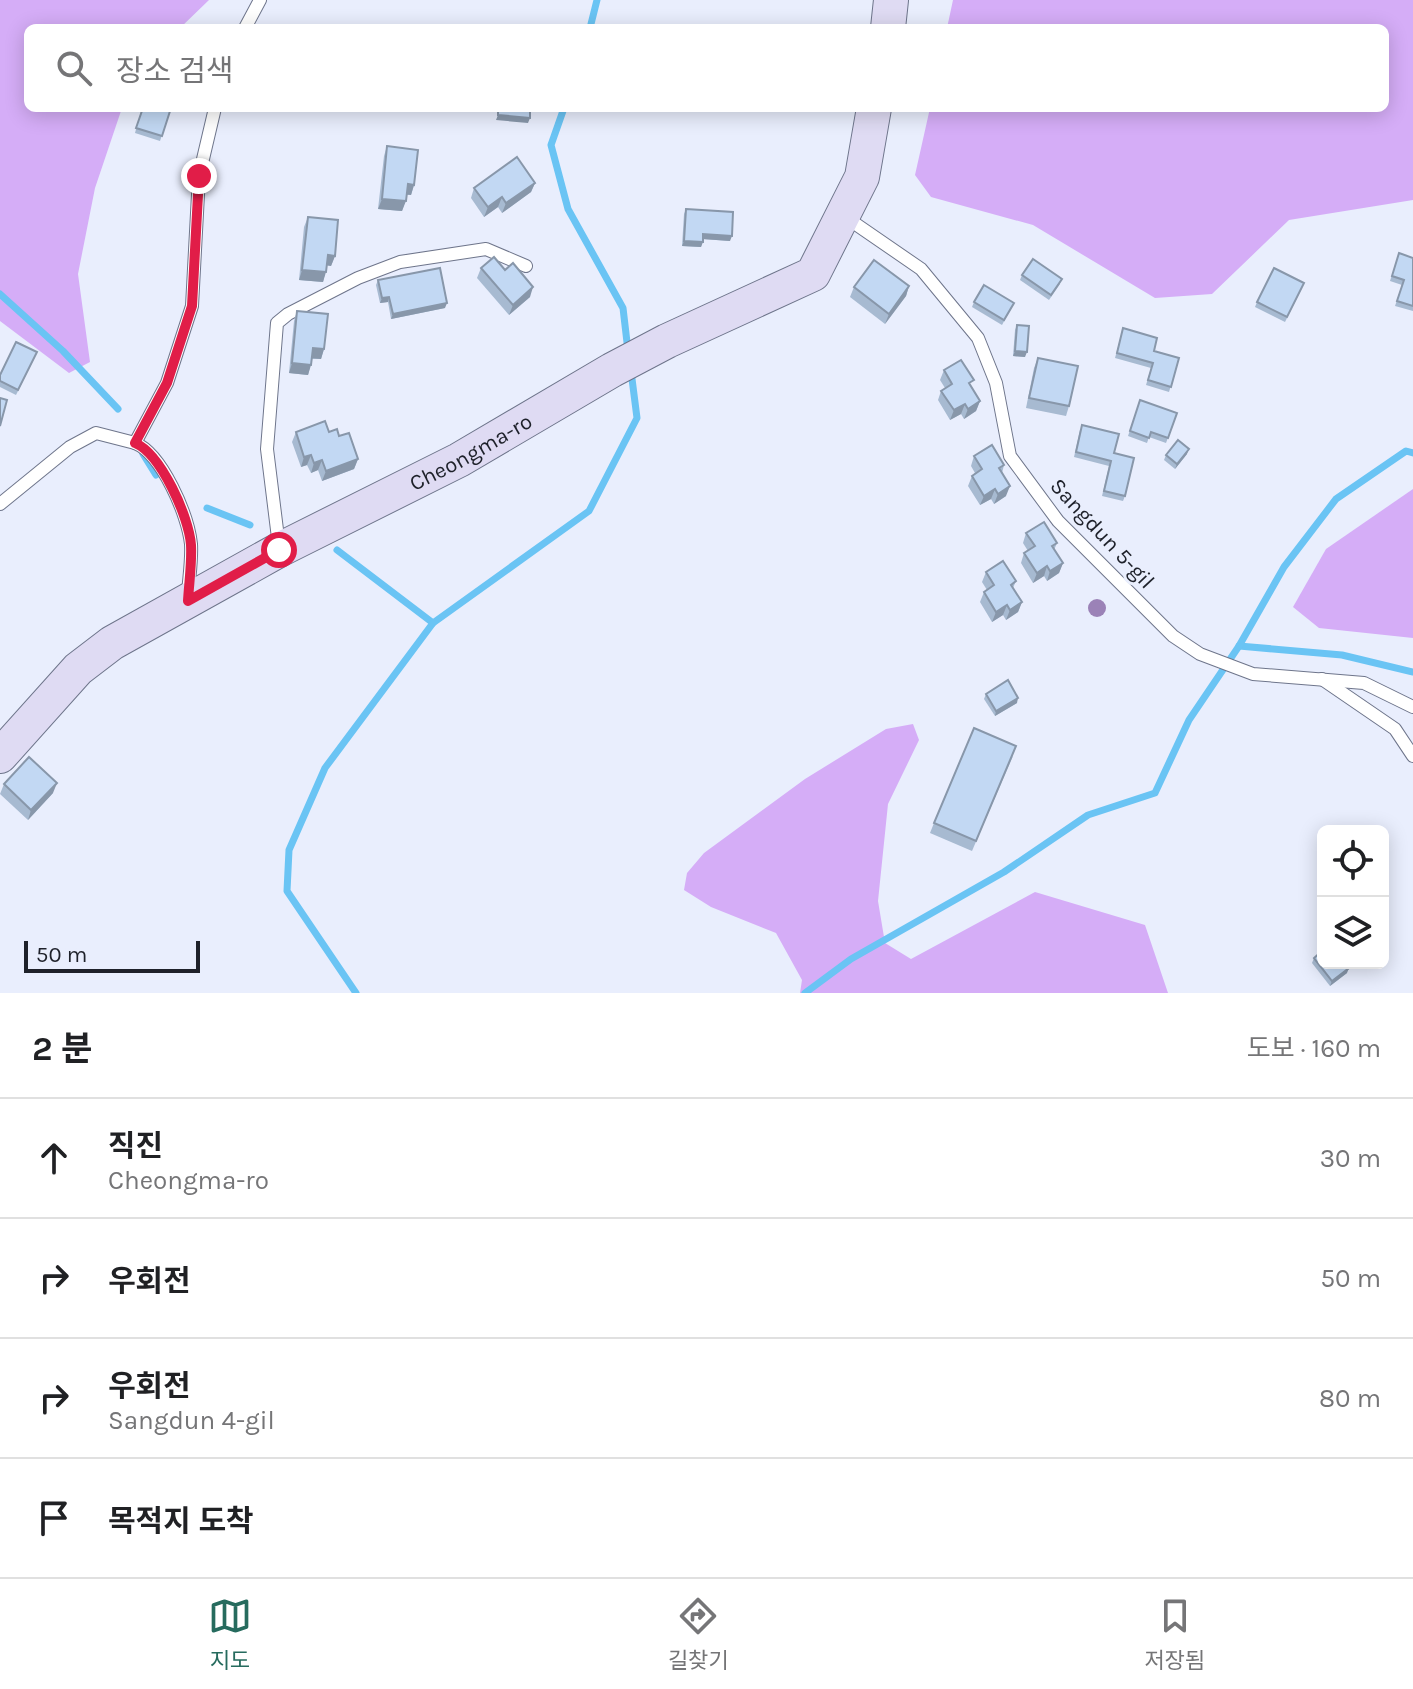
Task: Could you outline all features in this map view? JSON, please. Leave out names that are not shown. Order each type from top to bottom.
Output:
[{"type":"street","points":[[888,24],[891,0]]},
{"type":"street","name":"Cheongma-ro","points":[[0,756],[78,669],[112,643],[279,550],[459,460],[667,341],[813,274],[862,177],[873,112]]},
{"type":"lane","points":[[247,24],[260,0]]},
{"type":"lane","points":[[135,443],[167,383],[192,306],[199,176],[214,112]]},
{"type":"lane","name":"Sangdun 5-gil","points":[[844,216],[921,269],[978,338],[996,383],[1010,456],[1058,521],[1173,636],[1200,654],[1253,674],[1364,683],[1413,707]]},
{"type":"lane","points":[[279,550],[267,449],[277,323],[288,314],[358,278],[400,262],[486,249],[526,266]]},
{"type":"lane","points":[[0,504],[70,447],[96,433],[144,447],[173,486],[191,542],[188,601]]},
{"type":"lane","points":[[1319,677],[1395,729],[1413,756]]},
{"type":"shaded area","points":[[0,0],[209,0],[184,24],[24,24],[24,112],[121,112],[95,188],[78,274],[90,362],[69,373],[0,321]]},
{"type":"shaded area","points":[[953,0],[1413,0],[1413,200],[1289,220],[1212,294],[1155,298],[1033,225],[931,197],[915,175],[929,112],[1389,112],[1389,24],[948,24]]},
{"type":"shaded area","points":[[1413,489],[1413,638],[1319,628],[1293,607],[1326,549]]},
{"type":"shaded area","points":[[913,724],[919,740],[888,804],[878,901],[885,943],[911,959],[1035,892],[1145,925],[1168,993],[800,993],[802,980],[776,933],[711,907],[684,890],[687,873],[704,853],[805,779],[886,729]]},
{"type":"building","points":[[142,112],[170,112],[162,136],[136,128]]},
{"type":"building","points":[[498,112],[530,112],[530,118],[498,115]]},
{"type":"building","points":[[387,146],[418,150],[414,185],[408,184],[406,201],[382,199]]},
{"type":"building","points":[[517,157],[535,183],[506,203],[502,197],[488,207],[474,188]]},
{"type":"building","points":[[686,209],[733,212],[732,236],[703,234],[703,242],[684,241]]},
{"type":"building","points":[[308,217],[338,220],[335,256],[328,255],[326,272],[302,270]]},
{"type":"building","points":[[1399,253],[1413,258],[1413,306],[1397,301],[1404,280],[1392,276]]},
{"type":"building","points":[[494,257],[505,270],[513,263],[533,287],[513,305],[481,268]]},
{"type":"building","points":[[1033,259],[1062,279],[1051,295],[1022,275]]},
{"type":"building","points":[[874,260],[909,286],[889,314],[854,287]]},
{"type":"building","points":[[440,268],[447,303],[393,314],[389,297],[382,298],[378,280]]},
{"type":"building","points":[[1274,268],[1304,283],[1287,317],[1257,302]]},
{"type":"building","points":[[984,285],[1014,303],[1004,320],[974,302]]},
{"type":"building","points":[[297,311],[328,314],[324,349],[313,348],[311,365],[292,363]]},
{"type":"building","points":[[1017,325],[1029,326],[1027,352],[1015,351]]},
{"type":"building","points":[[1123,328],[1157,338],[1154,351],[1179,358],[1171,387],[1148,380],[1153,363],[1117,353]]},
{"type":"building","points":[[16,342],[37,352],[18,390],[0,381]]},
{"type":"building","points":[[1038,358],[1078,366],[1069,406],[1029,398]]},
{"type":"building","points":[[961,360],[974,380],[969,383],[980,401],[968,409],[965,404],[954,410],[941,391],[952,384],[944,370]]},
{"type":"building","points":[[0,398],[7,400],[0,426]]},
{"type":"building","points":[[1140,400],[1177,413],[1168,438],[1151,432],[1149,438],[1130,431]]},
{"type":"building","points":[[325,421],[329,432],[337,429],[339,436],[349,433],[358,459],[326,471],[322,460],[314,463],[311,455],[304,457],[296,432]]},
{"type":"building","points":[[1082,425],[1119,434],[1114,453],[1134,458],[1125,496],[1104,491],[1111,461],[1076,452]]},
{"type":"building","points":[[1178,440],[1189,449],[1177,464],[1166,455]]},
{"type":"building","points":[[992,445],[1004,465],[999,468],[1010,486],[998,494],[995,489],[984,496],[972,476],[982,469],[974,456]]},
{"type":"building","points":[[1044,522],[1057,543],[1052,546],[1063,563],[1050,571],[1047,566],[1037,573],[1024,553],[1035,546],[1026,533]]},
{"type":"building","points":[[1003,561],[1016,581],[1011,585],[1022,602],[1010,610],[1007,605],[996,612],[984,592],[994,585],[986,572]]},
{"type":"building","points":[[1008,680],[1018,698],[996,711],[986,694]]},
{"type":"building","points":[[974,728],[1016,746],[976,841],[934,823]]},
{"type":"building","points":[[29,757],[57,783],[31,810],[4,784]]},
{"type":"building","points":[[1323,969],[1348,969],[1332,981]]},
{"type":"waterway","points":[[591,24],[597,0]]},
{"type":"waterway","points":[[563,112],[551,145],[568,209],[623,308],[628,351]]},
{"type":"waterway","points":[[0,294],[63,351],[118,409]]},
{"type":"waterway","points":[[356,993],[287,891],[289,850],[325,768],[433,623],[589,511],[637,418],[631,371]]},
{"type":"waterway","points":[[805,993],[851,959],[1004,872],[1088,815],[1155,793],[1189,720],[1239,646],[1284,567],[1336,499],[1406,451],[1413,453]]},
{"type":"waterway","points":[[143,454],[156,475]]},
{"type":"waterway","points":[[207,508],[250,525]]},
{"type":"waterway","points":[[337,550],[433,623]]},
{"type":"waterway","points":[[1239,646],[1342,655],[1413,672]]},
{"type":"route","points":[[199,176],[192,306],[167,383],[135,443],[144,447],[173,486],[191,542],[188,601],[279,550]]}]
